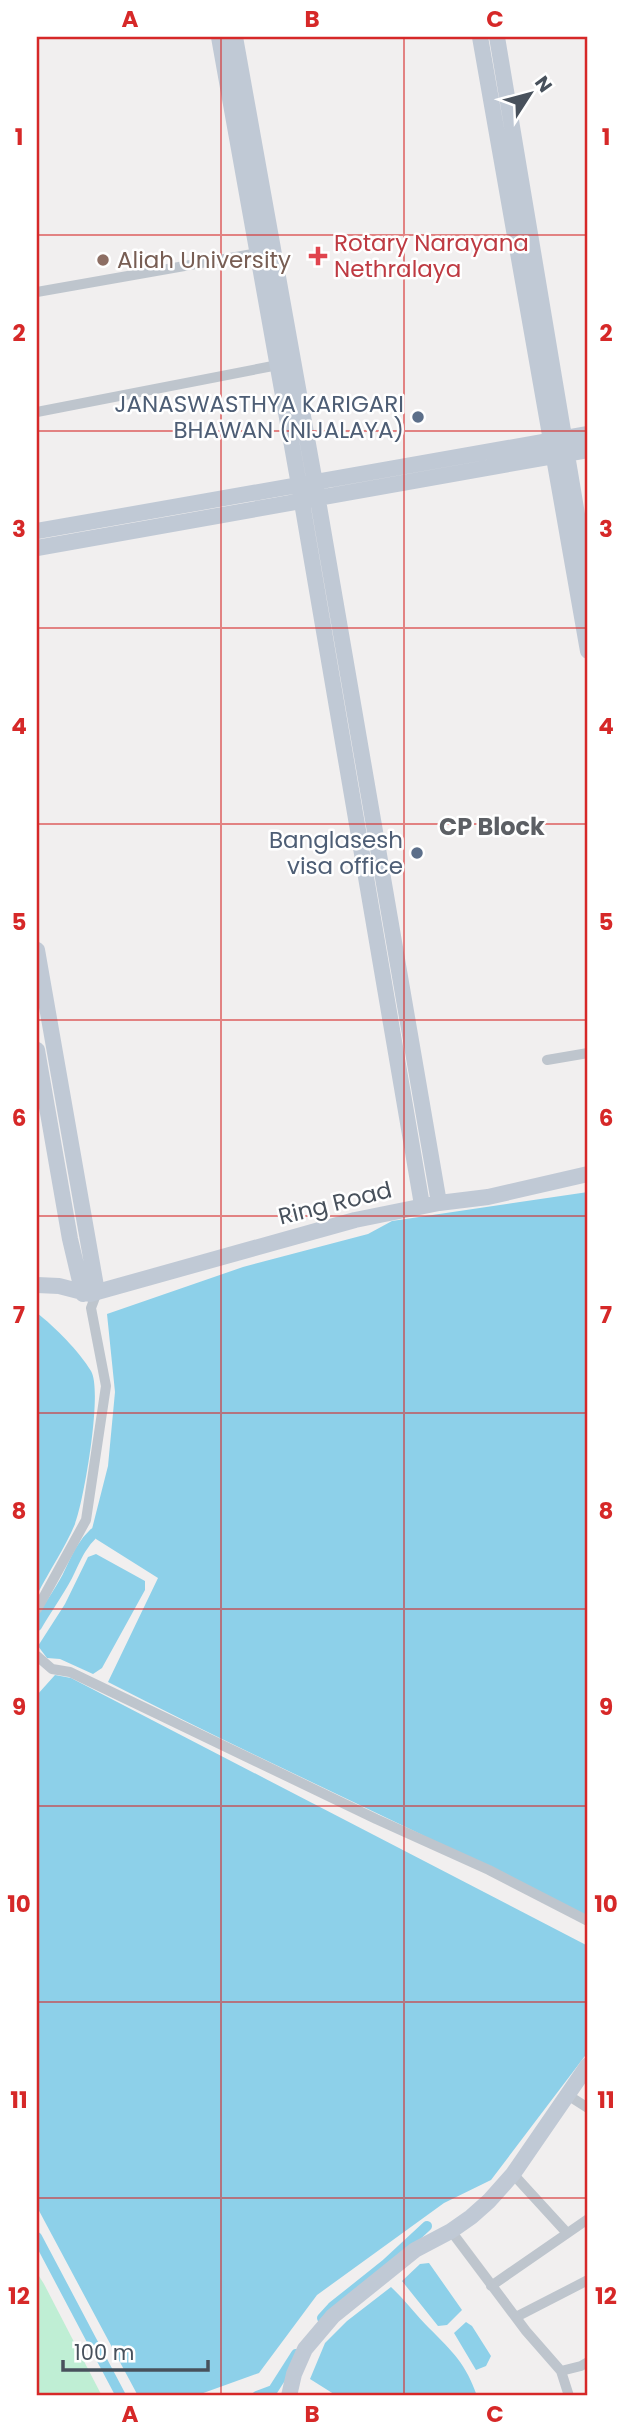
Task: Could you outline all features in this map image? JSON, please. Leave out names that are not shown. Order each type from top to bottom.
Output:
[{"type":"street","points":[[219,37],[260,221],[309,492],[430,1204]]},
{"type":"street","points":[[235,37],[260,221],[258,253],[278,365],[309,492]]},
{"type":"street","points":[[480,37],[584,583],[588,650]]},
{"type":"street","points":[[497,37],[559,447]]},
{"type":"street","points":[[37,292],[258,253]]},
{"type":"street","points":[[37,412],[278,365]]},
{"type":"street","points":[[37,548],[130,524],[559,447],[588,434]]},
{"type":"street","points":[[559,447],[588,450]]},
{"type":"street","points":[[37,531],[130,524]]},
{"type":"street","points":[[37,950],[40,984],[106,1386],[86,1520],[37,1609]]},
{"type":"street","points":[[37,1050],[70,1239],[91,1298]]},
{"type":"street","points":[[547,1060],[588,1053]]},
{"type":"street","name":"Ring Road","points":[[37,1285],[59,1286],[91,1298],[355,1220],[430,1204],[488,1197],[588,1174]]},
{"type":"street","points":[[37,1657],[52,1669],[69,1672],[376,1819],[449,1851],[588,1922]]},
{"type":"street","points":[[294,2394],[294,2374],[305,2349],[332,2316],[415,2250],[471,2217],[513,2174],[588,2065]]},
{"type":"street","points":[[566,2094],[588,2108]]},
{"type":"street","points":[[513,2174],[567,2233]]},
{"type":"street","points":[[491,2286],[588,2219]]},
{"type":"street","points":[[451,2231],[491,2286],[561,2371],[569,2396]]},
{"type":"street","points":[[516,2317],[588,2280]]},
{"type":"street","points":[[561,2371],[588,2362]]},
{"type":"green space","points":[[37,2273],[44,2284],[102,2396],[37,2396]]},
{"type":"water","points":[[588,1192],[588,1918],[108,1682],[158,1578],[96,1539],[92,1529],[108,1466],[115,1392],[107,1314],[243,1267],[368,1234],[392,1221]]},
{"type":"water","points":[[37,1313],[86,1363],[94,1382],[95,1400],[91,1446],[79,1512],[71,1533],[37,1595]]},
{"type":"water","points":[[96,1554],[145,1581],[145,1590],[102,1668],[93,1674],[60,1659],[47,1658],[38,1646],[65,1604],[88,1557]]},
{"type":"water","points":[[55,1675],[71,1678],[588,1946],[588,2052],[491,2180],[444,2203],[317,2295],[259,2373],[195,2396],[137,2394],[37,2207],[37,1695]]},
{"type":"water","points":[[429,2263],[462,2310],[447,2325],[438,2326],[402,2281],[420,2264]]},
{"type":"water","points":[[391,2287],[458,2359],[477,2396],[337,2396],[310,2379],[325,2343],[347,2321]]},
{"type":"water","points":[[466,2322],[472,2326],[491,2356],[486,2366],[476,2370],[454,2333]]},
{"type":"waterway","points":[[37,1626],[81,1548],[94,1533]]},
{"type":"waterway","points":[[322,2318],[427,2226]]},
{"type":"waterway","points":[[37,2237],[121,2396]]},
{"type":"waterway","points":[[257,2396],[273,2390],[296,2354]]},
{"type":"place","name":"Rotary Narayana Nethralaya","points":[[318,256]]},
{"type":"place","name":"Aliah University","points":[[103,260]]},
{"type":"place","name":"JANASWASTHYA KARIGARI BHAWAN (NIJALAYA)","points":[[418,417]]},
{"type":"place","name":"Banglasesh visa office","points":[[417,853]]},
{"type":"district","name":"CP Block","points":[[492,827]]}]
